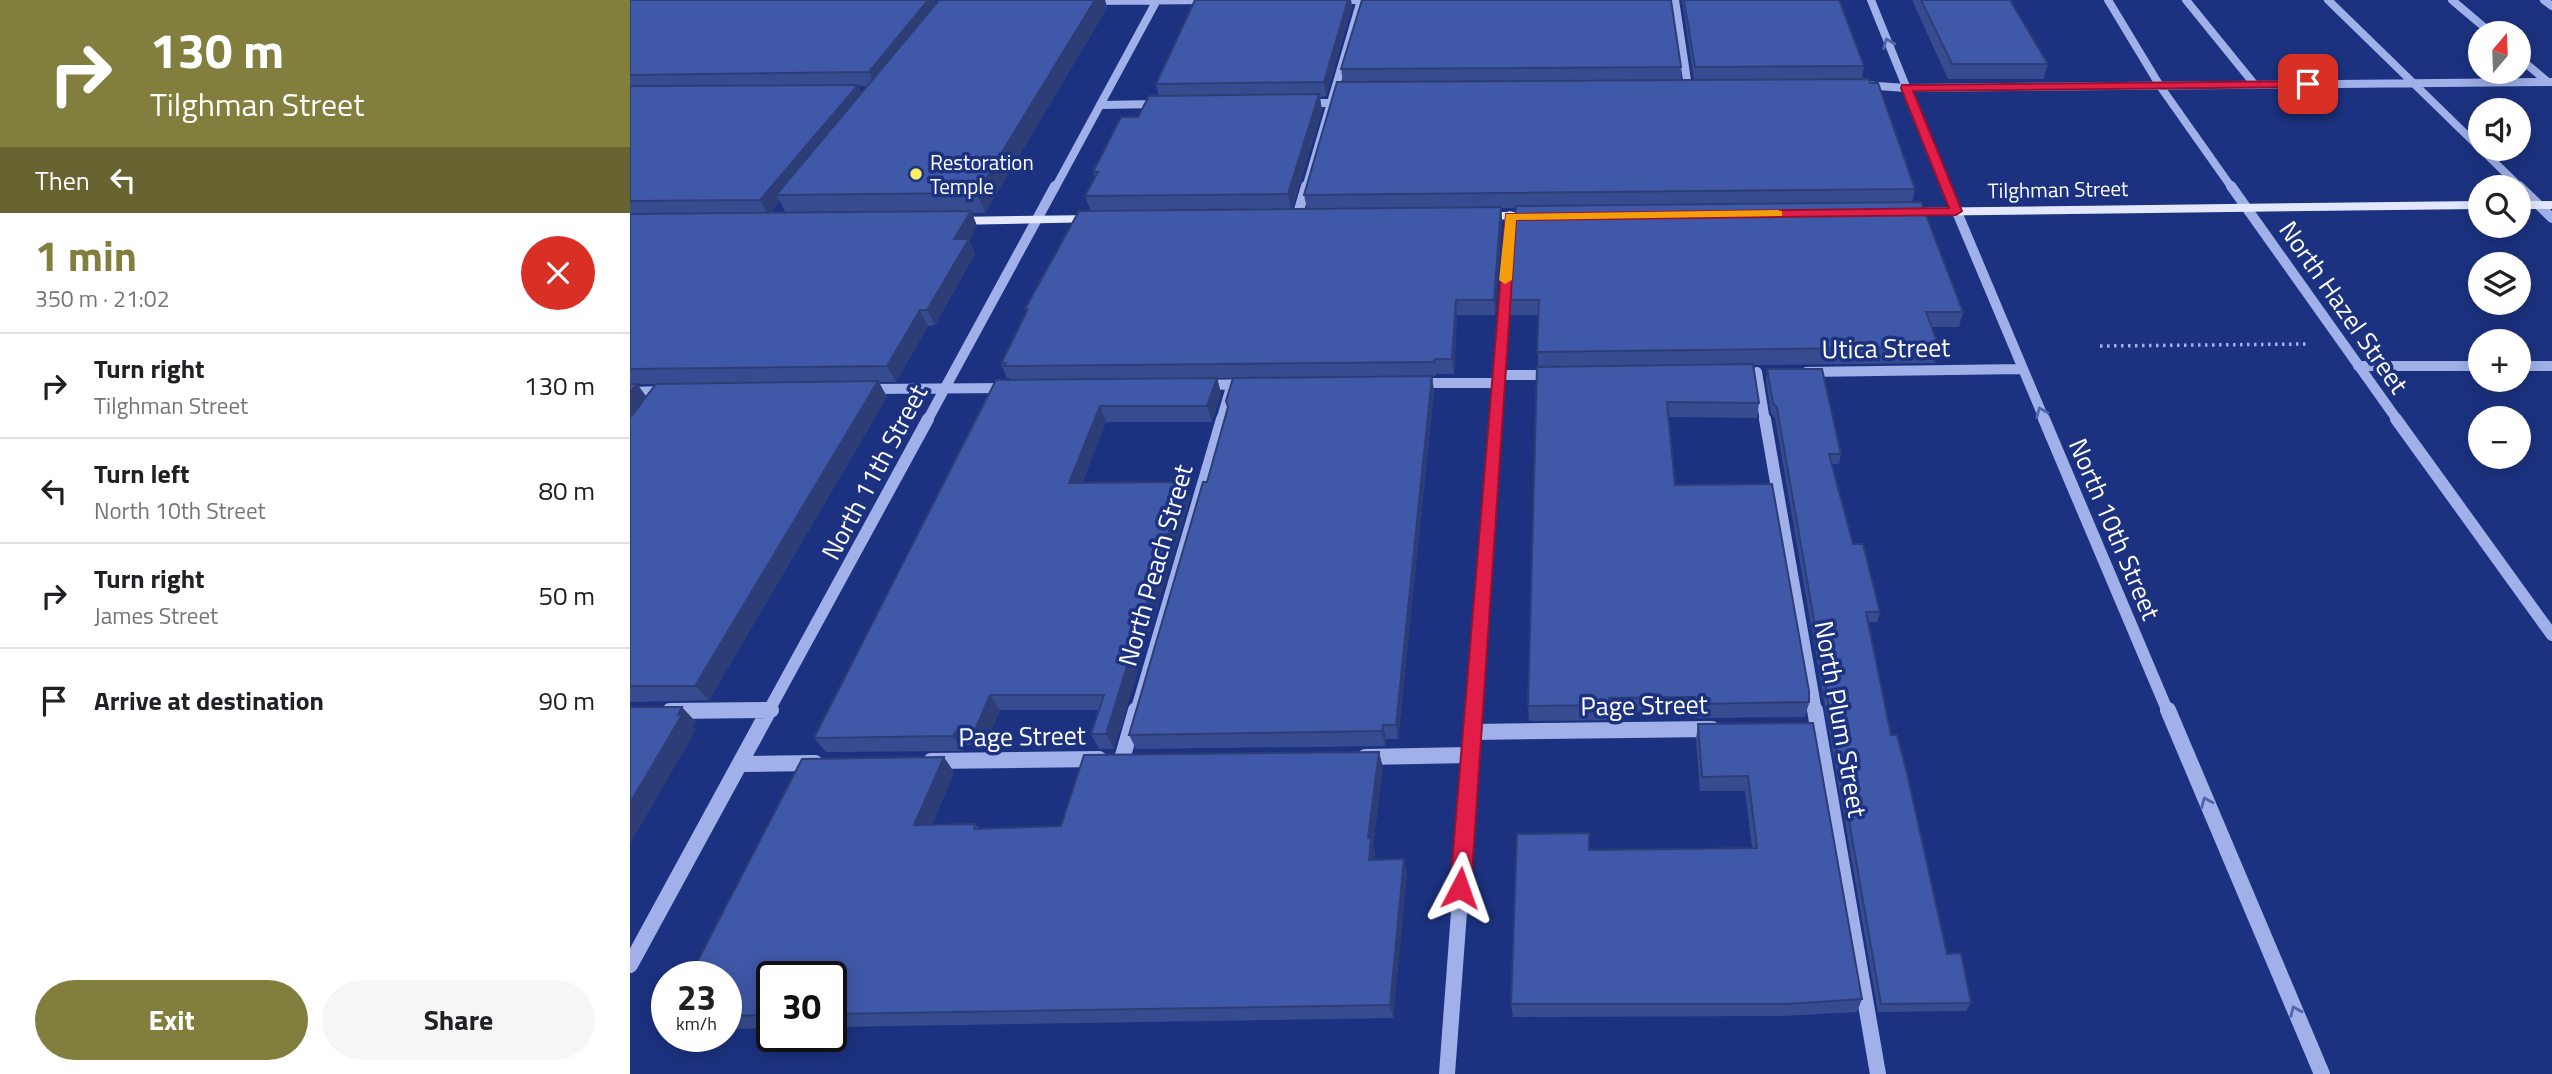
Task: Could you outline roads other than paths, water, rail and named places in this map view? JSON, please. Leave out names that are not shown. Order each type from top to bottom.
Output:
[{"type":"main road","name":"Tilghman Street","points":[[1886,212],[2468,205]]},
{"type":"main road","points":[[1470,216],[1552,216]]},
{"type":"main road","points":[[940,221],[1106,219]]},
{"type":"street","name":"North 11th Street","points":[[630,965],[1157,0]]},
{"type":"street","points":[[1074,1],[1224,0]]},
{"type":"street","points":[[1333,0],[1393,0]]},
{"type":"street","points":[[1297,217],[1361,0]]},
{"type":"street","points":[[1675,0],[1688,87]]},
{"type":"street","name":"North 10th Street","points":[[1871,0],[1956,211],[2322,1074]]},
{"type":"street","name":"North Hazel Street","points":[[2108,0],[2160,86],[2552,635]]},
{"type":"street","points":[[2186,0],[2255,85]]},
{"type":"street","points":[[2328,0],[2468,136]]},
{"type":"street","points":[[2452,0],[2477,21]]},
{"type":"street","points":[[2544,0],[2552,6]]},
{"type":"street","points":[[2531,67],[2550,82]]},
{"type":"street","points":[[1859,85],[1906,88],[2550,82]]},
{"type":"street","points":[[1674,87],[1701,87]]},
{"type":"street","points":[[1334,90],[1348,90]]},
{"type":"street","points":[[1290,103],[1330,103]]},
{"type":"street","points":[[1100,105],[1167,104]]},
{"type":"street","points":[[2495,161],[2545,205],[2552,218]]},
{"type":"street","points":[[1447,1074],[1510,216]]},
{"type":"street","points":[[2358,366],[2468,366]]},
{"type":"street","points":[[2531,366],[2552,366]]},
{"type":"street","name":"Utica Street","points":[[1797,372],[2023,369]]},
{"type":"street","name":"North Plum Street","points":[[1757,372],[1810,728],[1878,1074]]},
{"type":"street","points":[[1405,383],[1562,374]]},
{"type":"street","name":"North Peach Street","points":[[1129,759],[1232,384]]},
{"type":"street","points":[[1191,385],[1258,384]]},
{"type":"street","points":[[852,390],[1027,387]]},
{"type":"street","points":[[656,402],[664,391]]},
{"type":"street","points":[[630,392],[677,391]]},
{"type":"street","points":[[656,712],[771,710]]},
{"type":"street","name":"Page Street","points":[[1471,732],[1720,729]]},
{"type":"street","points":[[1345,757],[1470,755]]},
{"type":"street","name":"Page Street","points":[[918,762],[1129,759]]},
{"type":"street","points":[[742,764],[837,763]]},
{"type":"place","name":"Restoration Temple","points":[[916,174]]}]
